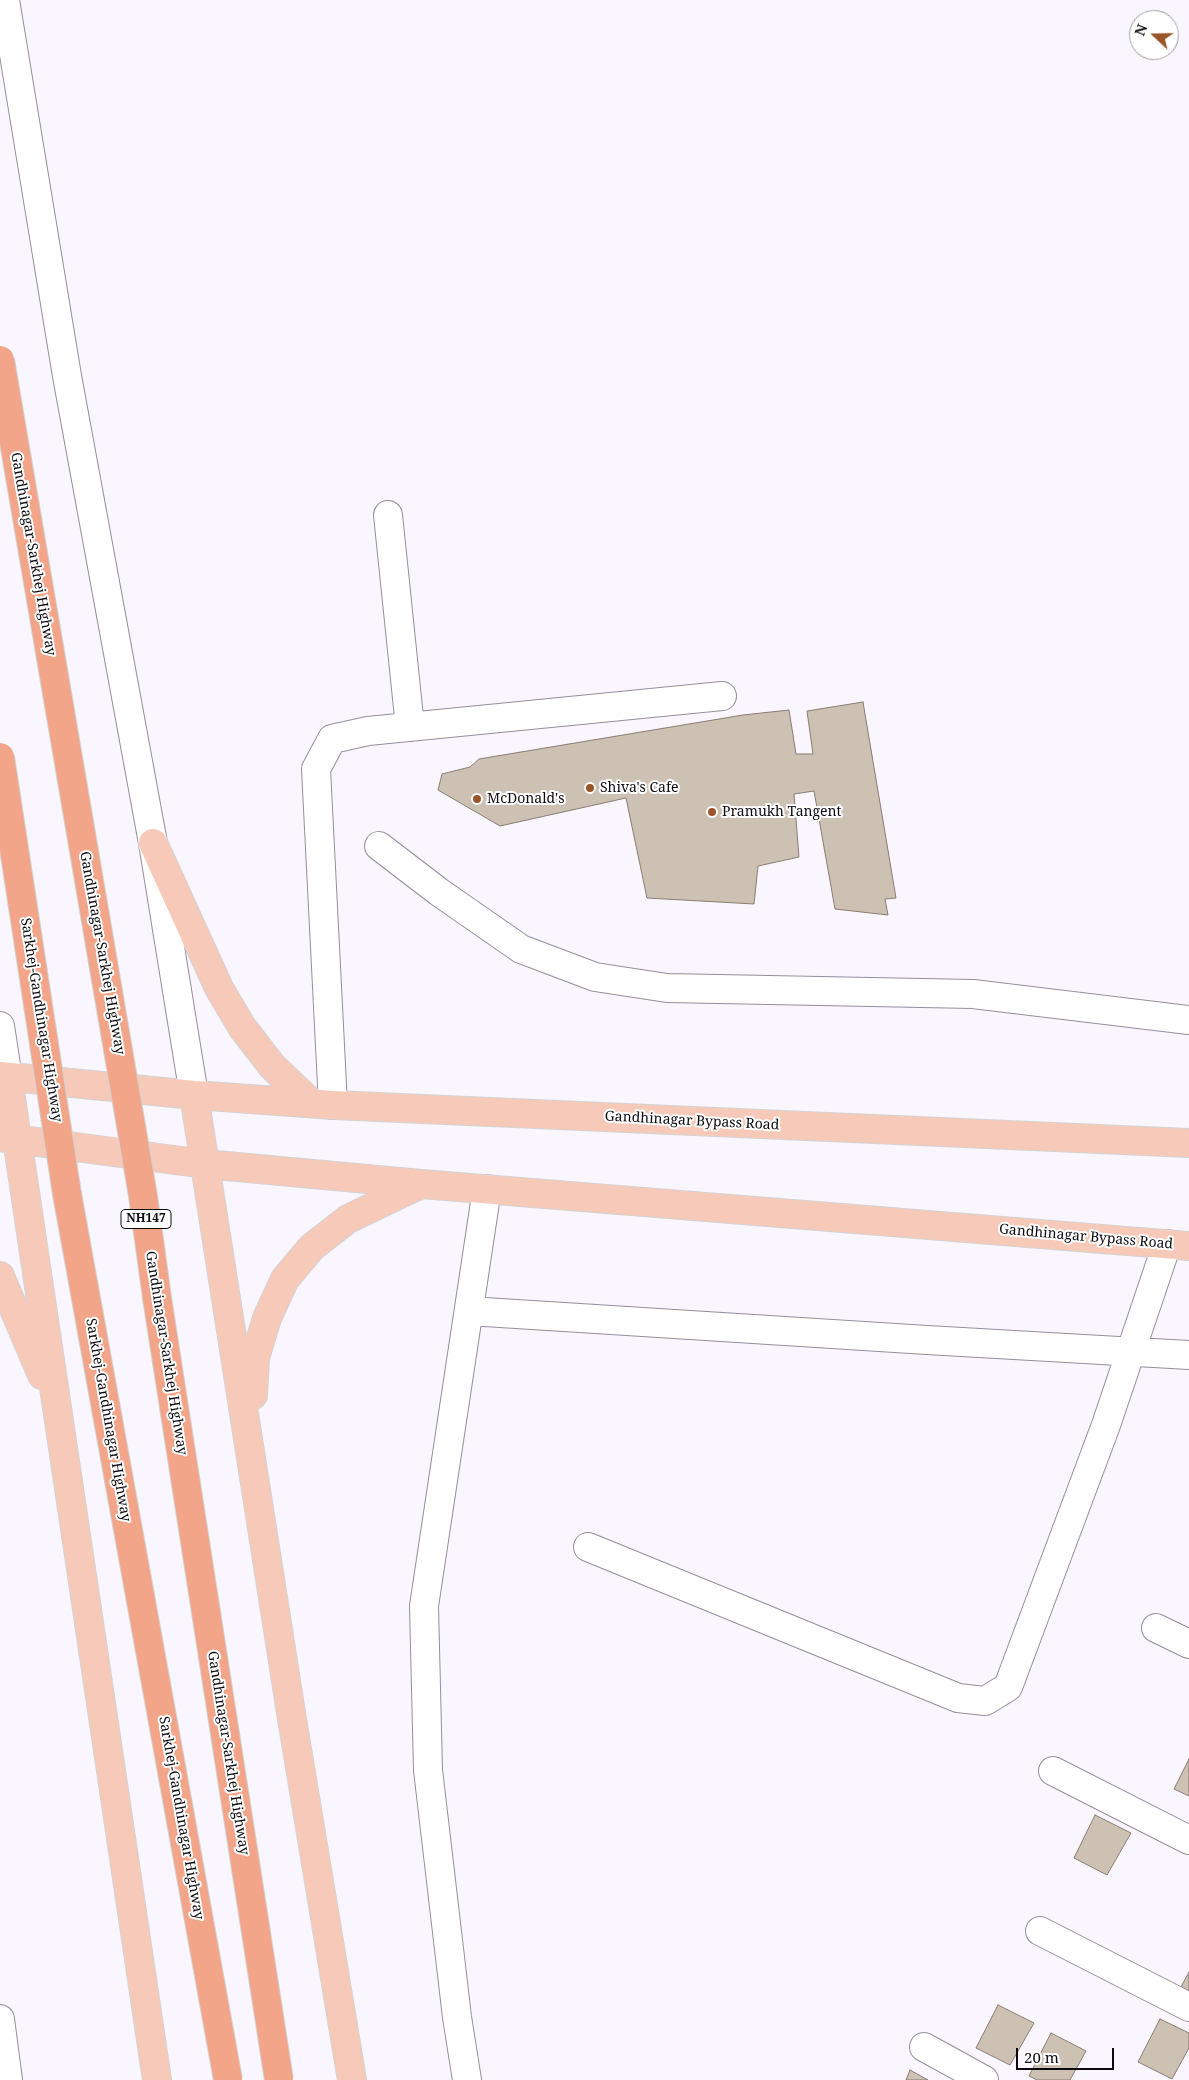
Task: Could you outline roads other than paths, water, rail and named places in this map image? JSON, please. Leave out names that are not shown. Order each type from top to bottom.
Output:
[{"type":"highway","name":"Gandhinagar-Sarkhej Highway","points":[[0,360],[143,1196],[157,1298],[279,2080]]},
{"type":"highway","name":"Sarkhej-Gandhinagar Highway","points":[[0,757],[67,1194],[228,2080]]},
{"type":"main road","points":[[153,843],[219,988],[242,1027],[272,1066],[322,1104]]},
{"type":"main road","points":[[4,1077],[9,1139],[57,1411],[157,2080]]},
{"type":"main road","name":"Gandhinagar Bypass Road","points":[[4,1077],[194,1096],[322,1104],[1189,1144]]},
{"type":"main road","points":[[194,1096],[292,1719],[352,2080]]},
{"type":"main road","name":"Gandhinagar Bypass Road","points":[[9,1139],[205,1164],[421,1184],[1178,1245]]},
{"type":"main road","points":[[250,1444],[255,1358],[267,1318],[285,1279],[312,1248],[348,1219],[421,1184]]},
{"type":"main road","points":[[0,1276],[57,1411]]},
{"type":"street","points":[[4,0],[67,376],[153,843],[194,1096]]},
{"type":"street","points":[[388,515],[410,727]]},
{"type":"street","points":[[322,1104],[316,769],[332,739],[410,727],[722,696]]},
{"type":"street","points":[[379,846],[439,892],[521,949],[595,977],[667,988],[973,994],[1189,1020]]},
{"type":"street","points":[[0,1026],[4,1077]]},
{"type":"street","points":[[467,2080],[456,2017],[428,1770],[424,1606],[487,1189]]},
{"type":"street","points":[[588,1548],[958,1698],[985,1701],[1008,1687],[1102,1434],[1130,1352],[1178,1245]]},
{"type":"street","points":[[469,1311],[1189,1355]]},
{"type":"street","points":[[1156,1628],[1189,1644]]},
{"type":"street","points":[[1053,1771],[1189,1840]]},
{"type":"street","points":[[1040,1931],[1189,2007]]},
{"type":"street","points":[[0,2019],[8,2080]]},
{"type":"street","points":[[924,2047],[984,2080]]},
{"type":"place","name":"Shiva's Cafe","points":[[590,788]]},
{"type":"place","name":"McDonald's","points":[[477,799]]},
{"type":"place","name":"Pramukh Tangent","points":[[712,812]]}]
